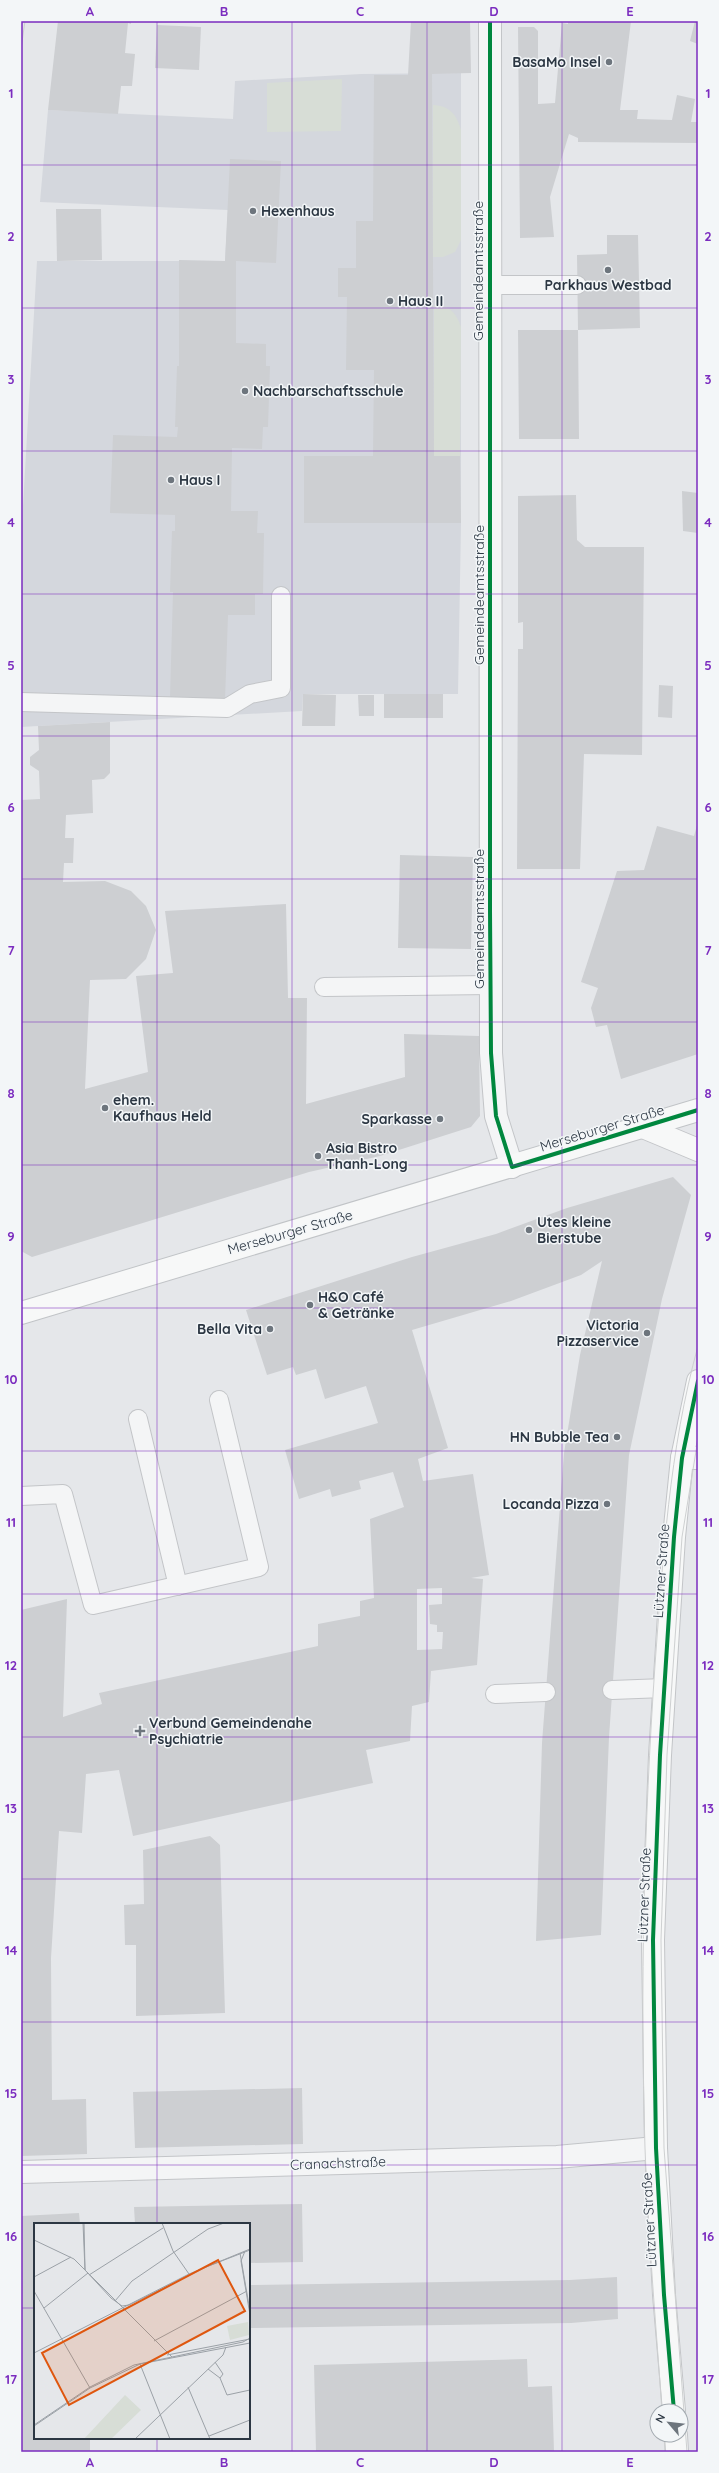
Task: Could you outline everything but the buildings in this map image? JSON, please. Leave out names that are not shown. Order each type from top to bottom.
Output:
[{"type":"main road","name":"Merseburger Straße","points":[[21,1313],[698,1110]]},
{"type":"main road","points":[[643,1127],[698,1150]]},
{"type":"main road","name":"Lützner Straße","points":[[673,2403],[664,2295],[656,2148],[653,1940],[664,1688],[674,1537],[690,1458],[698,1381]]},
{"type":"street","name":"Gemeindeamtsstraße","points":[[490,21],[491,1053],[496,1116],[512,1166]]},
{"type":"street","name":"Cranachstraße","points":[[21,2172],[549,2157],[656,2148]]},
{"type":"lane","points":[[490,284],[577,285]]},
{"type":"lane","points":[[21,702],[227,708],[250,694],[280,688],[281,596]]},
{"type":"lane","points":[[324,987],[491,985]]},
{"type":"lane","points":[[21,1496],[63,1494],[93,1605],[259,1567],[219,1400]]},
{"type":"lane","points":[[138,1418],[178,1586]]},
{"type":"lane","points":[[612,1690],[664,1688]]},
{"type":"lane","points":[[495,1694],[546,1692]]},
{"type":"shaded area","name":"Nachbarschaftsschule","points":[[461,73],[461,523],[458,694],[303,694],[302,711],[21,727],[21,541],[37,261],[225,261],[228,210],[40,202],[48,110],[233,119],[235,81],[361,74]]},
{"type":"shaded area","points":[[342,79],[341,131],[267,132],[267,83]]},
{"type":"shaded area","points":[[433,105],[444,107],[452,112],[457,119],[461,130],[461,240],[455,252],[443,257],[433,257]]},
{"type":"shaded area","points":[[434,305],[444,306],[452,311],[461,327],[460,456],[434,456]]},
{"type":"tram line","points":[[21,49],[25,21]]},
{"type":"tram line","points":[[661,2403],[650,2247],[645,2148],[643,1967],[648,1785],[664,1544],[680,1425],[698,1346]]},
{"type":"tram line","points":[[687,2452],[664,2148],[661,1940],[667,1755],[682,1537],[698,1439]]},
{"type":"tram line","points":[[664,2443],[665,2452]]},
{"type":"cycle path","points":[[490,21],[490,911],[491,1053],[496,1116],[512,1167],[698,1110]]},
{"type":"cycle path","points":[[673,2403],[664,2295],[656,2148],[653,1940],[660,1755],[674,1537],[682,1458],[698,1381]]},
{"type":"place","name":"BasaMo Insel","points":[[609,62]]},
{"type":"place","name":"Hexenhaus","points":[[253,211]]},
{"type":"place","name":"Parkhaus Westbad","points":[[608,270]]},
{"type":"place","name":"Haus II","points":[[390,301]]},
{"type":"place","name":"Nachbarschaftsschule","points":[[245,391]]},
{"type":"place","name":"Haus I","points":[[171,480]]},
{"type":"place","name":"ehem. Kaufhaus Held","points":[[105,1108]]},
{"type":"place","name":"Sparkasse","points":[[440,1119]]},
{"type":"place","name":"Asia Bistro Thanh-Long","points":[[318,1156]]},
{"type":"place","name":"Utes kleine Bierstube","points":[[529,1230]]},
{"type":"place","name":"H&O Café & Getränke","points":[[310,1305]]},
{"type":"place","name":"Bella Vita","points":[[270,1329]]},
{"type":"place","name":"Victoria Pizzaservice","points":[[647,1333]]},
{"type":"place","name":"HN Bubble Tea","points":[[617,1437]]},
{"type":"place","name":"Locanda Pizza","points":[[607,1504]]},
{"type":"place","name":"Verbund Gemeindenahe Psychiatrie","points":[[140,1731]]}]
